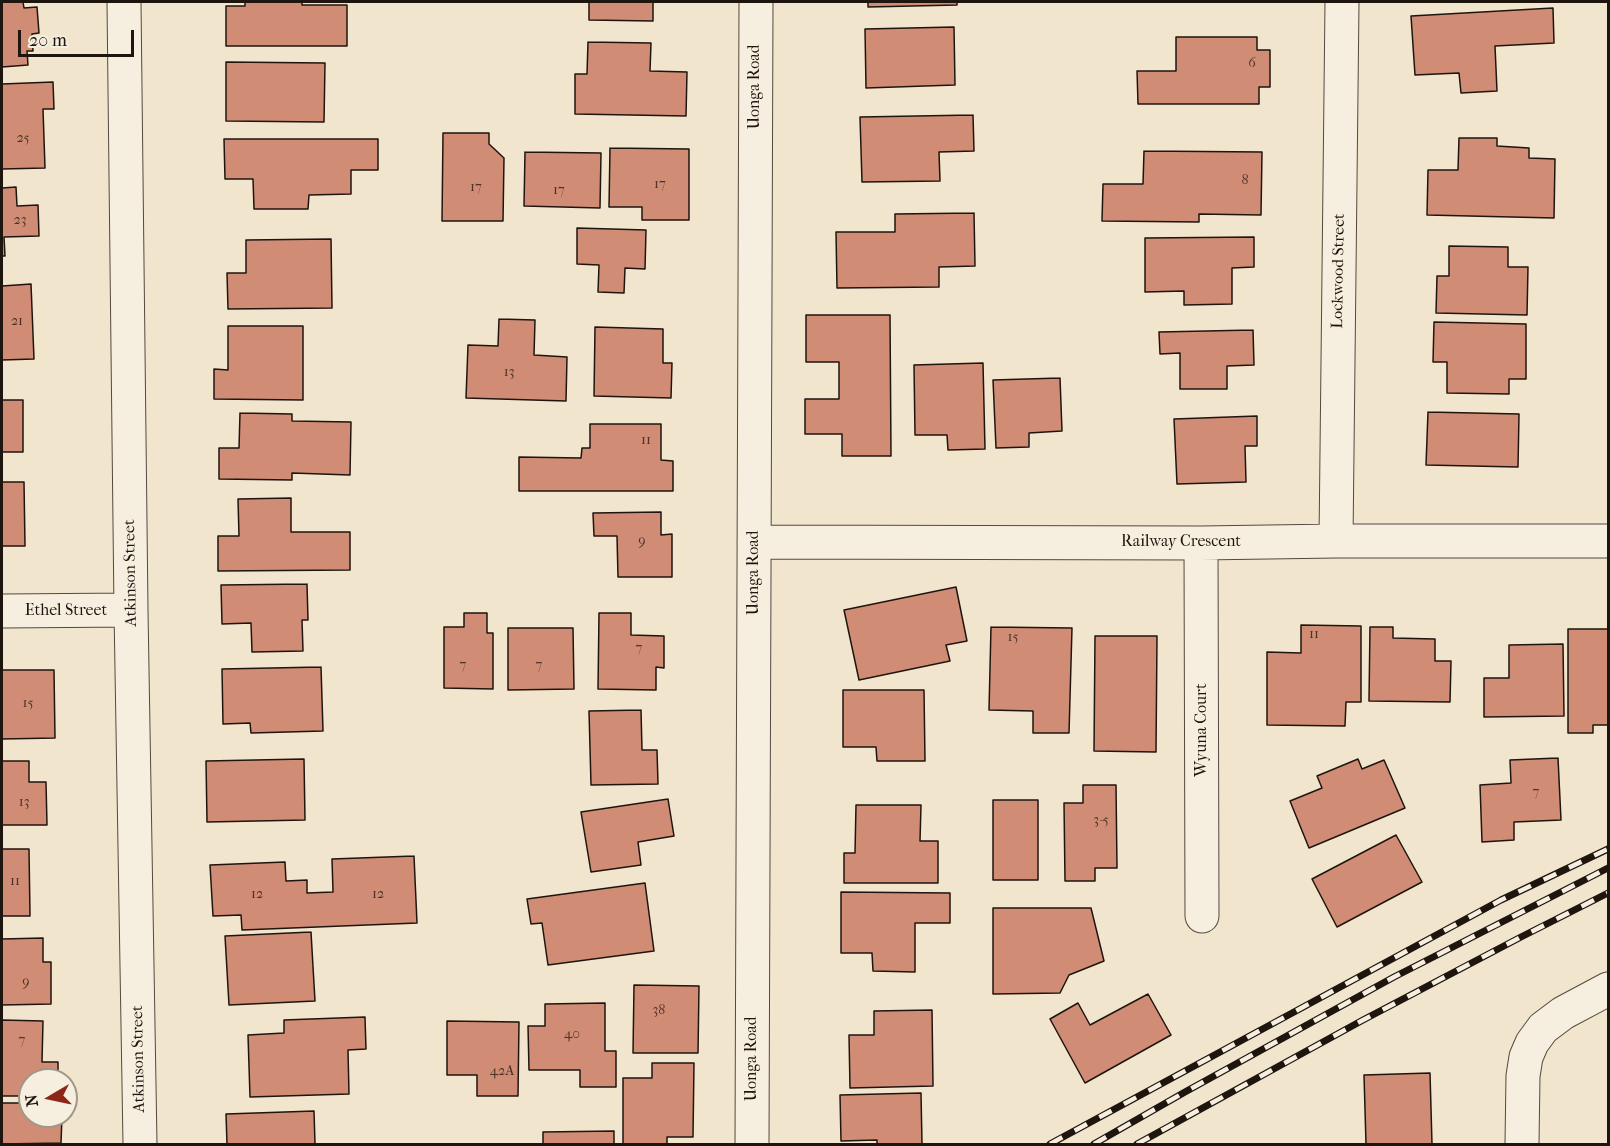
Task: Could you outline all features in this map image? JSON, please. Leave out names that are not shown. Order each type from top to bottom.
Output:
[{"type":"street","name":"Atkinson Street","points":[[124,2],[140,1144]]},
{"type":"street","name":"Uonga Road","points":[[752,1144],[756,2]]},
{"type":"street","name":"Lockwood Street","points":[[1336,541],[1342,2]]},
{"type":"street","name":"Railway Crescent","points":[[754,543],[1608,541]]},
{"type":"street","name":"Wyuna Court","points":[[1201,543],[1202,916]]},
{"type":"street","name":"Ethel Street","points":[[2,611],[131,610]]},
{"type":"street","points":[[1522,1144],[1522,1076],[1532,1043],[1543,1028],[1563,1013],[1608,989]]},
{"type":"building","points":[[2,2],[23,2],[24,8],[37,7],[39,33],[32,34],[33,51],[27,51],[28,65],[2,67]]},
{"type":"building","points":[[245,2],[347,5],[347,46],[226,46],[226,6],[245,6]]},
{"type":"building","points":[[589,2],[653,2],[653,21],[589,20]]},
{"type":"building","points":[[868,2],[957,2],[957,5],[868,7]]},
{"type":"building","points":[[1553,8],[1554,43],[1495,46],[1497,91],[1461,93],[1459,73],[1415,75],[1411,16]]},
{"type":"building","points":[[954,27],[955,85],[866,88],[865,29]]},
{"type":"building","points":[[1176,37],[1257,37],[1257,50],[1270,50],[1270,87],[1259,87],[1259,104],[1138,104],[1137,71],[1176,71]]},
{"type":"building","points":[[588,42],[651,43],[650,71],[687,72],[686,116],[575,114],[575,74],[587,74]]},
{"type":"building","points":[[226,62],[325,63],[324,122],[226,121]]},
{"type":"building","points":[[53,82],[54,109],[43,109],[45,168],[2,169],[2,84]]},
{"type":"building","points":[[973,115],[974,151],[939,152],[940,181],[862,182],[860,117]]},
{"type":"building","points":[[443,133],[489,133],[489,144],[504,158],[503,221],[442,221]]},
{"type":"building","points":[[1459,138],[1497,138],[1497,146],[1529,148],[1529,158],[1555,159],[1554,218],[1427,215],[1428,170],[1458,170]]},
{"type":"building","points":[[224,139],[378,139],[378,170],[351,170],[351,194],[309,195],[308,209],[254,209],[253,179],[225,179]]},
{"type":"building","points":[[610,148],[689,149],[689,220],[642,220],[642,207],[609,207]]},
{"type":"building","points":[[1144,151],[1262,152],[1261,215],[1199,214],[1199,222],[1102,221],[1103,184],[1143,184]]},
{"type":"building","points":[[525,152],[601,153],[600,208],[524,206]]},
{"type":"building","points":[[16,187],[17,206],[38,205],[39,236],[4,237],[5,256],[2,256],[2,188]]},
{"type":"building","points":[[974,213],[975,266],[939,267],[939,287],[837,288],[836,232],[895,232],[895,214]]},
{"type":"building","points":[[577,228],[646,230],[645,269],[625,268],[624,293],[598,292],[599,265],[577,264]]},
{"type":"building","points":[[1254,237],[1254,267],[1232,268],[1232,304],[1184,305],[1184,291],[1145,292],[1145,238]]},
{"type":"building","points":[[331,239],[332,308],[228,309],[227,273],[246,273],[246,240]]},
{"type":"building","points":[[1449,246],[1508,247],[1508,267],[1528,267],[1527,315],[1436,313],[1437,276],[1449,276]]},
{"type":"building","points":[[31,284],[34,359],[2,360],[2,286]]},
{"type":"building","points":[[806,315],[890,315],[891,456],[842,456],[842,434],[805,434],[805,399],[839,399],[839,362],[806,362]]},
{"type":"building","points":[[499,319],[535,320],[534,355],[567,357],[566,401],[466,398],[468,345],[498,346]]},
{"type":"building","points":[[1434,322],[1526,324],[1526,379],[1509,379],[1509,394],[1447,393],[1447,362],[1433,362]]},
{"type":"building","points":[[228,326],[303,326],[303,400],[214,399],[214,369],[228,370]]},
{"type":"building","points":[[595,327],[663,329],[663,363],[672,363],[671,398],[594,396]]},
{"type":"building","points":[[1253,330],[1254,365],[1227,366],[1227,389],[1180,389],[1180,353],[1160,354],[1159,332]]},
{"type":"building","points":[[983,363],[985,449],[948,450],[947,435],[915,435],[914,365]]},
{"type":"building","points":[[1060,378],[1062,431],[1029,433],[1029,447],[996,448],[993,380]]},
{"type":"building","points":[[2,400],[23,400],[23,452],[2,452]]},
{"type":"building","points":[[1428,412],[1519,414],[1518,467],[1426,465]]},
{"type":"building","points":[[240,413],[292,414],[292,421],[351,422],[350,475],[292,473],[292,480],[219,479],[219,448],[239,448]]},
{"type":"building","points":[[1257,416],[1257,446],[1245,446],[1246,482],[1177,484],[1174,419]]},
{"type":"building","points":[[590,424],[661,424],[661,460],[673,461],[673,491],[519,491],[519,457],[581,458],[582,448],[590,448]]},
{"type":"building","points":[[2,482],[24,482],[25,546],[2,546]]},
{"type":"building","points":[[291,498],[291,532],[350,532],[350,570],[218,571],[218,536],[239,536],[238,499]]},
{"type":"building","points":[[661,512],[661,535],[672,534],[672,577],[618,577],[617,536],[594,536],[593,513]]},
{"type":"building","points":[[307,584],[308,620],[302,620],[303,651],[252,652],[251,623],[222,624],[221,585]]},
{"type":"building","points":[[956,587],[967,641],[946,645],[950,661],[859,680],[844,610]]},
{"type":"building","points":[[464,613],[487,613],[487,633],[493,633],[493,689],[444,688],[444,627],[464,627]]},
{"type":"building","points":[[599,613],[631,613],[631,635],[664,636],[664,668],[656,667],[656,690],[598,689]]},
{"type":"building","points":[[1301,625],[1361,626],[1361,702],[1346,702],[1345,726],[1267,725],[1267,652],[1301,653]]},
{"type":"building","points":[[991,627],[1072,628],[1069,733],[1033,733],[1033,711],[989,710]]},
{"type":"building","points":[[1370,627],[1393,627],[1393,638],[1435,639],[1435,661],[1451,661],[1450,702],[1369,701]]},
{"type":"building","points":[[508,628],[573,628],[574,689],[508,690]]},
{"type":"building","points":[[1568,629],[1608,629],[1608,725],[1593,725],[1593,733],[1568,733]]},
{"type":"building","points":[[1095,636],[1157,636],[1156,752],[1094,751]]},
{"type":"building","points":[[1563,644],[1564,716],[1484,717],[1484,678],[1509,678],[1509,645]]},
{"type":"building","points":[[321,667],[323,731],[251,733],[250,723],[223,724],[222,669]]},
{"type":"building","points":[[2,670],[54,670],[55,738],[2,739]]},
{"type":"building","points":[[843,690],[924,690],[925,761],[877,761],[876,747],[843,747]]},
{"type":"building","points":[[641,710],[642,750],[657,750],[658,784],[591,785],[589,711]]},
{"type":"building","points":[[1558,758],[1561,820],[1514,822],[1514,840],[1482,842],[1480,785],[1511,783],[1510,760]]},
{"type":"building","points":[[304,759],[305,820],[207,822],[206,761]]},
{"type":"building","points":[[1358,759],[1362,769],[1384,760],[1405,808],[1309,848],[1290,801],[1322,788],[1317,776]]},
{"type":"building","points":[[2,761],[29,761],[29,782],[46,782],[47,825],[2,825]]},
{"type":"building","points":[[1083,785],[1116,785],[1117,868],[1095,868],[1095,881],[1065,881],[1064,803],[1083,803]]},
{"type":"building","points":[[668,799],[674,836],[638,842],[641,865],[591,872],[581,812]]},
{"type":"building","points":[[993,800],[1038,800],[1038,880],[993,880]]},
{"type":"building","points":[[856,805],[921,805],[920,841],[938,841],[938,883],[844,883],[844,853],[855,853]]},
{"type":"building","points":[[1396,835],[1422,882],[1337,927],[1312,879]]},
{"type":"building","points":[[2,849],[29,849],[30,916],[2,916]]},
{"type":"building","points":[[414,856],[417,923],[242,930],[241,915],[213,916],[210,865],[285,862],[286,881],[307,880],[307,893],[333,892],[332,859]]},
{"type":"building","points":[[645,883],[654,951],[548,965],[542,923],[531,924],[527,899]]},
{"type":"building","points":[[841,892],[950,893],[950,923],[915,923],[915,972],[873,971],[872,953],[841,953]]},
{"type":"building","points":[[993,908],[1091,908],[1104,961],[1069,975],[1060,993],[993,994]]},
{"type":"building","points":[[311,932],[315,1001],[229,1005],[225,936]]},
{"type":"building","points":[[43,938],[43,962],[51,962],[51,1004],[2,1005],[2,939]]},
{"type":"building","points":[[634,985],[699,986],[698,1053],[633,1053]]},
{"type":"building","points":[[1148,994],[1171,1035],[1085,1083],[1050,1019],[1078,1003],[1090,1025]]},
{"type":"building","points":[[605,1003],[605,1051],[616,1051],[616,1087],[580,1087],[580,1070],[529,1070],[528,1026],[545,1026],[545,1004]]},
{"type":"building","points":[[932,1010],[933,1086],[850,1088],[849,1035],[874,1035],[874,1011]]},
{"type":"building","points":[[365,1017],[366,1049],[348,1050],[349,1094],[250,1097],[248,1035],[284,1033],[284,1020]]},
{"type":"building","points":[[2,1020],[43,1021],[42,1062],[58,1062],[58,1068],[18,1068],[18,1096],[2,1096]]},
{"type":"building","points":[[447,1021],[519,1022],[518,1096],[477,1096],[477,1075],[447,1075]]},
{"type":"building","points":[[652,1063],[694,1063],[693,1137],[667,1137],[667,1144],[623,1144],[623,1078],[652,1078]]},
{"type":"building","points":[[1430,1073],[1432,1144],[1366,1144],[1364,1075]]},
{"type":"building","points":[[921,1093],[922,1144],[877,1144],[877,1140],[841,1141],[840,1095]]},
{"type":"building","points":[[2,1103],[18,1103],[18,1128],[62,1128],[61,1143],[2,1144]]},
{"type":"building","points":[[314,1111],[315,1144],[227,1144],[226,1114]]},
{"type":"building","points":[[614,1131],[614,1144],[543,1144],[543,1132]]},
{"type":"railway","points":[[1050,1144],[1501,900],[1608,849]]},
{"type":"railway","points":[[1094,1144],[1394,977],[1608,868]]},
{"type":"railway","points":[[1137,1144],[1363,1020],[1608,893]]}]
